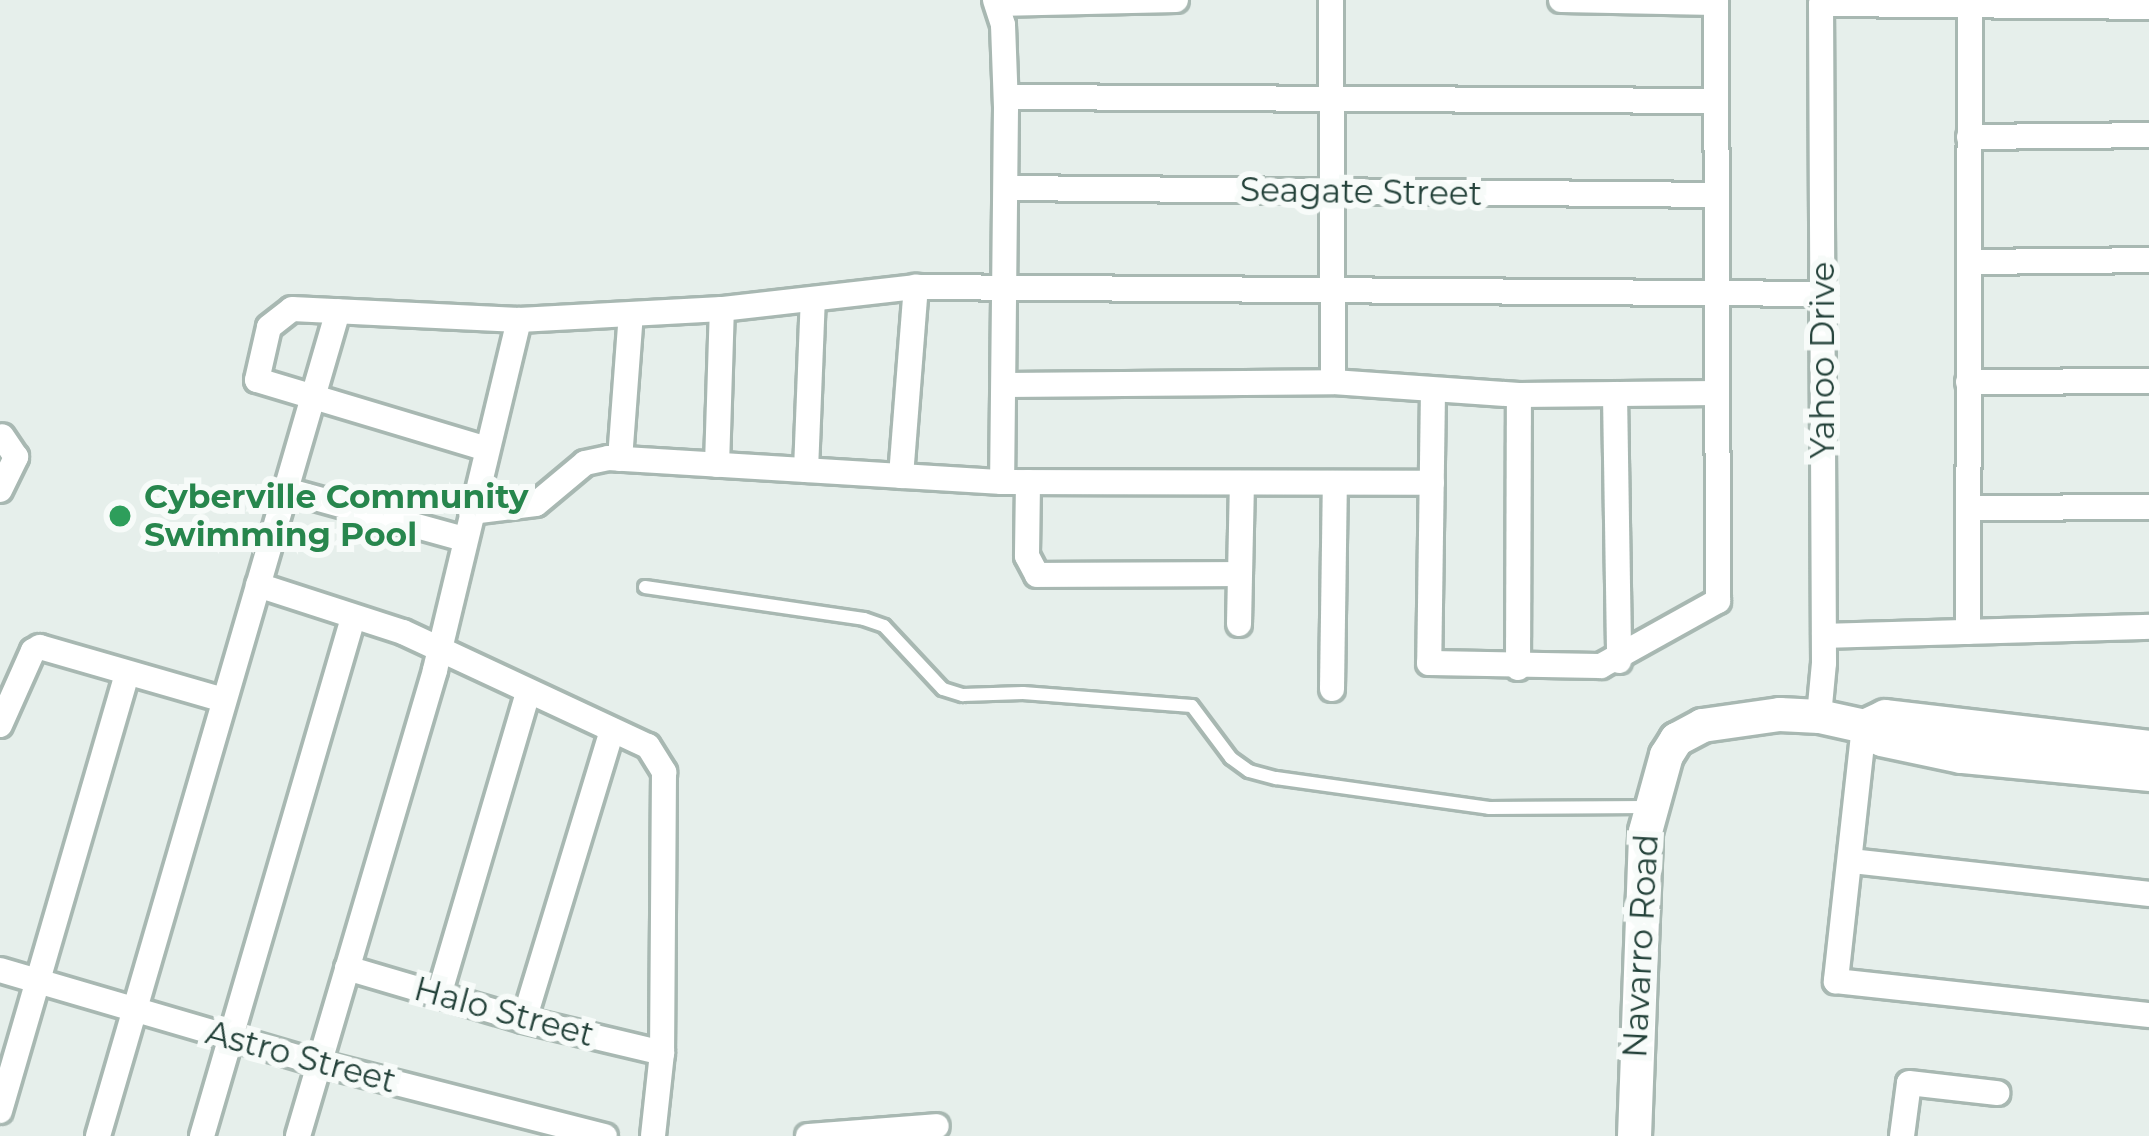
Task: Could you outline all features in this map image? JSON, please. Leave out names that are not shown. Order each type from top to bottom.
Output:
[{"type":"street","points":[[1002,482],[1006,97],[996,2],[1176,0]]},
{"type":"street","points":[[1331,0],[1333,382]]},
{"type":"street","points":[[1433,391],[1430,663],[1518,668],[1619,661],[1718,601],[1716,1],[1561,0]]},
{"type":"street","name":"Yahoo Drive","points":[[1820,716],[1824,636],[1821,4],[1970,5]]},
{"type":"street","points":[[1967,632],[1970,5],[2149,7]]},
{"type":"street","points":[[1006,97],[1716,101]]},
{"type":"street","points":[[1969,136],[2149,135]]},
{"type":"street","name":"Seagate Street","points":[[1006,188],[1717,195]]},
{"type":"street","points":[[1969,262],[2149,260]]},
{"type":"street","points":[[487,449],[257,380],[269,327],[292,309],[519,320],[722,309],[916,286],[1822,294]]},
{"type":"street","points":[[901,476],[916,286]]},
{"type":"street","points":[[806,470],[813,298]]},
{"type":"street","points":[[717,465],[722,309]]},
{"type":"street","points":[[98,1136],[338,311]]},
{"type":"street","points":[[620,459],[632,314]]},
{"type":"street","points":[[298,1136],[439,652],[519,320]]},
{"type":"street","points":[[1968,382],[2149,381]]},
{"type":"street","points":[[1005,385],[1333,382],[1519,395],[1717,393]]},
{"type":"street","points":[[1615,394],[1619,661]]},
{"type":"street","points":[[1518,668],[1519,395]]},
{"type":"street","points":[[0,490],[16,457],[2,436]]},
{"type":"street","points":[[471,512],[536,504],[585,463],[620,459],[1002,482],[1432,483]]},
{"type":"street","points":[[1028,482],[1027,556],[1037,575],[1239,574]]},
{"type":"street","points":[[1239,624],[1242,483]]},
{"type":"street","points":[[1332,689],[1335,483]]},
{"type":"street","points":[[286,490],[464,539]]},
{"type":"street","points":[[1968,508],[2149,507]]},
{"type":"street","points":[[258,585],[403,632],[648,746],[664,772],[662,1053],[653,1136]]},
{"type":"street","points":[[202,1136],[353,618]]},
{"type":"street","points":[[1824,636],[2149,627]]},
{"type":"street","points":[[0,725],[33,651],[40,647],[224,700]]},
{"type":"street","points":[[0,1112],[127,673]]},
{"type":"street","points":[[439,995],[528,693]]},
{"type":"street","name":"Navarro Road","points":[[1634,1136],[1648,807],[1676,740],[1702,724],[1780,714],[1820,716],[1864,726]]},
{"type":"street","points":[[1864,726],[1885,716],[2149,748]]},
{"type":"street","points":[[1864,726],[1881,739],[1961,756],[2149,774]]},
{"type":"street","points":[[1864,726],[1836,981],[2149,1015]]},
{"type":"street","points":[[524,1020],[612,730]]},
{"type":"street","points":[[1850,861],[2149,894]]},
{"type":"street","name":"Halo Street","points":[[347,968],[524,1020],[662,1053]]},
{"type":"street","name":"Astro Street","points":[[0,970],[319,1064],[605,1136]]},
{"type":"street","points":[[1902,1136],[1909,1083],[1996,1093]]},
{"type":"street","points":[[808,1136],[937,1126]]},
{"type":"lane","points":[[645,587],[864,619],[884,626],[943,689],[963,695],[1023,693],[1192,706],[1231,758],[1249,771],[1276,778],[1489,808],[1648,807]]},
{"type":"place","name":"Cyberville Community Swimming Pool","points":[[120,516]]}]
